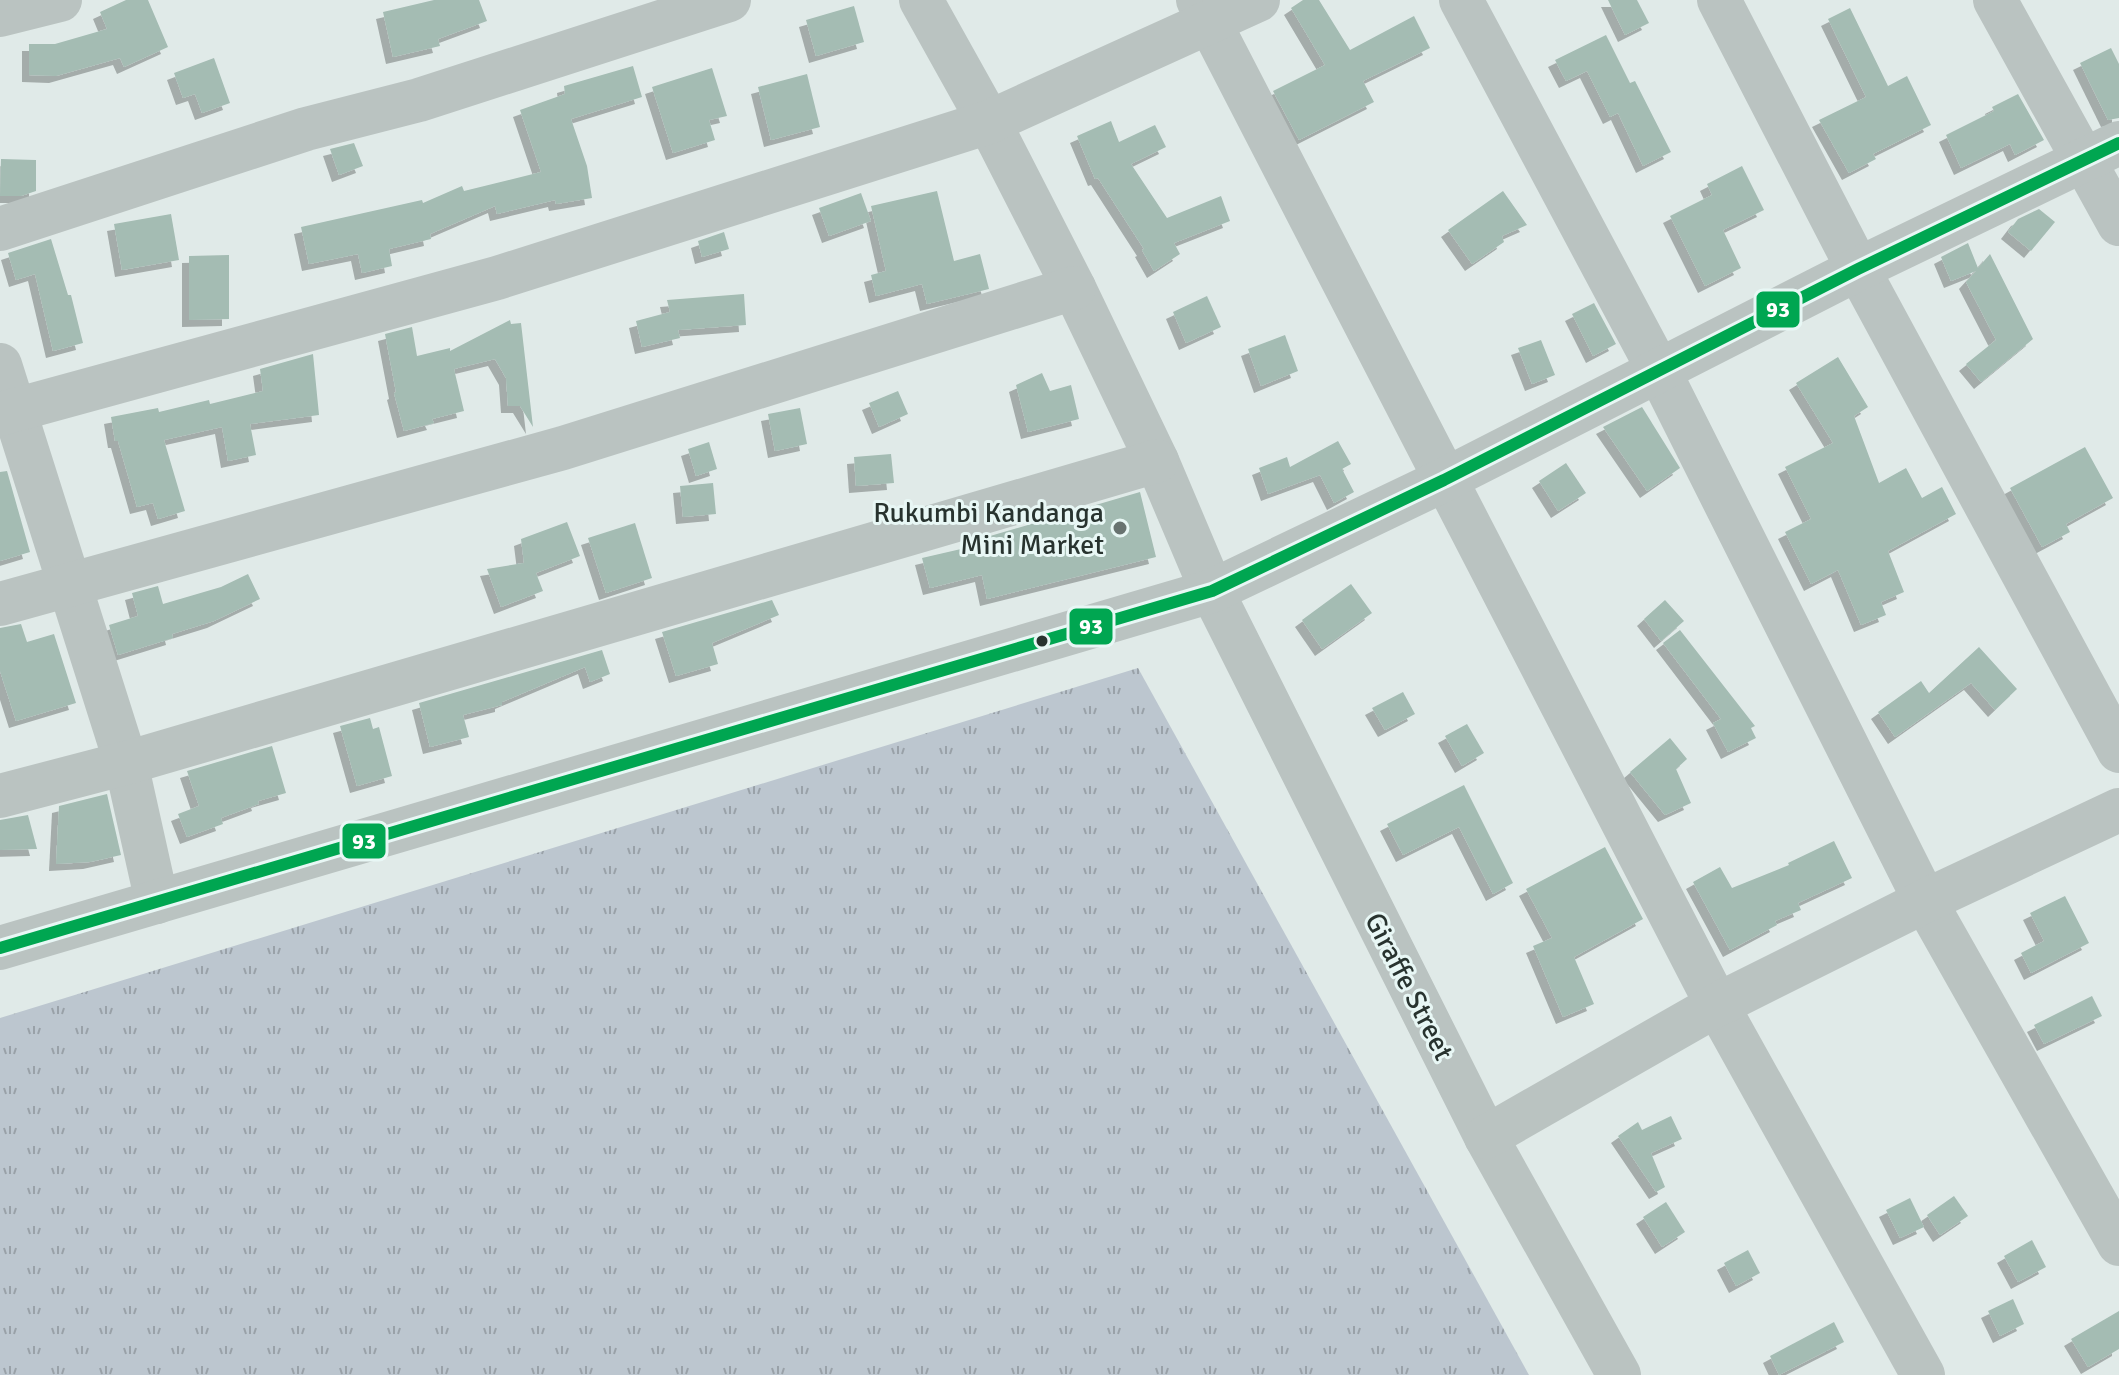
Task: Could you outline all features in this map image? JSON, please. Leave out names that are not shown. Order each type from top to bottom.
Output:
[{"type":"street","points":[[0,15],[60,0]]},
{"type":"street","points":[[0,229],[306,129],[419,100],[729,0]]},
{"type":"street","name":"Giraffe Street","points":[[921,0],[989,122],[1074,288],[1157,461],[1212,591],[1486,1137],[1619,1375]]},
{"type":"street","points":[[7,412],[497,278],[989,122],[1204,11],[1258,0]]},
{"type":"street","points":[[1461,0],[1659,371],[1925,901],[2119,1244]]},
{"type":"street","points":[[1719,0],[1858,269],[2119,751]]},
{"type":"street","points":[[1995,0],[2102,152],[2119,224]]},
{"type":"street","points":[[1204,11],[1717,1005],[1923,1375]]},
{"type":"street","points":[[0,948],[1212,591],[1444,480],[1858,269],[2102,152]]},
{"type":"street","points":[[0,604],[563,448],[1074,288]]},
{"type":"street","points":[[0,365],[7,412],[70,585],[126,763],[157,902]]},
{"type":"street","points":[[0,796],[126,763],[1157,461]]},
{"type":"street","points":[[1486,1137],[1717,1005],[1925,901],[2119,810]]},
{"type":"green space","points":[[1138,668],[1529,1375],[0,1375],[0,1018]]},
{"type":"building","points":[[126,0],[148,0],[168,47],[124,67],[120,58],[56,76],[29,75],[29,44],[55,44],[107,29],[100,12]]},
{"type":"building","points":[[434,0],[479,0],[487,21],[438,39],[440,46],[393,57],[383,12]]},
{"type":"building","points":[[1303,0],[1319,0],[1350,50],[1414,16],[1430,48],[1363,81],[1374,102],[1299,140],[1273,91],[1325,65],[1291,8]]},
{"type":"building","points":[[1608,0],[1637,0],[1649,23],[1625,35]]},
{"type":"building","points":[[854,6],[864,42],[816,56],[806,20]]},
{"type":"building","points":[[1850,8],[1888,86],[1907,76],[1931,125],[1873,154],[1876,159],[1849,173],[1819,120],[1866,97],[1828,19]]},
{"type":"building","points":[[1606,35],[1630,83],[1635,81],[1671,152],[1643,166],[1618,113],[1610,117],[1587,71],[1566,81],[1555,60]]},
{"type":"building","points":[[2111,48],[2119,64],[2119,118],[2108,120],[2080,63]]},
{"type":"building","points":[[214,58],[230,103],[202,113],[195,94],[183,98],[174,73]]},
{"type":"building","points":[[633,66],[642,97],[571,119],[587,166],[592,198],[556,204],[555,200],[497,214],[495,206],[430,234],[431,239],[389,249],[392,266],[362,273],[358,254],[309,264],[301,227],[422,200],[423,203],[462,186],[464,191],[541,172],[520,110],[565,94],[564,86]]},
{"type":"building","points":[[712,68],[727,116],[709,120],[715,140],[673,153],[652,87]]},
{"type":"building","points":[[807,74],[820,127],[771,140],[758,87]]},
{"type":"building","points":[[2018,94],[2044,140],[2015,155],[2010,144],[1961,168],[1946,135],[1994,111],[1992,107]]},
{"type":"building","points":[[1111,121],[1119,142],[1155,125],[1166,147],[1131,164],[1167,218],[1221,196],[1230,221],[1174,243],[1180,254],[1154,271],[1144,249],[1098,178],[1095,179],[1077,136]]},
{"type":"building","points":[[354,143],[363,166],[339,175],[330,149]]},
{"type":"building","points":[[1,159],[36,160],[36,191],[21,196],[0,196]]},
{"type":"building","points":[[1742,166],[1764,210],[1723,230],[1741,268],[1705,286],[1670,216],[1712,195],[1707,184]]},
{"type":"building","points":[[937,191],[954,261],[980,254],[989,289],[927,304],[922,284],[876,296],[871,275],[886,271],[871,206]]},
{"type":"building","points":[[1503,191],[1527,225],[1502,236],[1504,242],[1472,264],[1448,230]]},
{"type":"building","points":[[861,193],[871,221],[829,236],[819,208]]},
{"type":"building","points":[[2039,209],[2055,222],[2031,251],[2008,232],[2018,219]]},
{"type":"building","points":[[171,214],[179,260],[122,270],[114,224]]},
{"type":"building","points":[[724,232],[729,249],[702,257],[698,241]]},
{"type":"building","points":[[51,239],[68,295],[71,295],[83,343],[53,351],[35,274],[16,280],[8,253]]},
{"type":"building","points":[[1968,243],[1978,268],[1990,254],[2033,339],[1981,382],[1966,364],[1996,340],[1966,282],[1976,271],[1951,281],[1941,257]]},
{"type":"building","points":[[229,255],[229,319],[189,320],[189,256]]},
{"type":"building","points":[[744,294],[746,325],[678,330],[680,338],[642,347],[636,321],[670,312],[667,300]]},
{"type":"building","points":[[1207,296],[1221,327],[1186,343],[1173,312]]},
{"type":"building","points":[[1594,303],[1616,344],[1593,356],[1572,314]]},
{"type":"building","points":[[510,320],[511,324],[521,323],[533,427],[520,406],[508,406],[506,378],[495,359],[454,369],[464,411],[432,419],[434,423],[404,431],[394,393],[385,334],[412,327],[417,356],[450,348],[450,351]]},
{"type":"building","points":[[1285,335],[1298,371],[1261,386],[1248,349]]},
{"type":"building","points":[[1541,340],[1555,375],[1532,384],[1518,348]]},
{"type":"building","points":[[313,354],[319,415],[250,424],[256,455],[228,461],[222,427],[164,440],[185,511],[158,519],[153,503],[137,507],[118,441],[115,441],[111,417],[158,408],[159,412],[209,400],[210,404],[263,391],[260,369]]},
{"type":"building","points":[[1838,357],[1868,407],[1854,416],[1879,483],[1906,468],[1922,498],[1942,487],[1956,514],[1888,551],[1904,592],[1881,602],[1886,615],[1861,625],[1838,570],[1811,584],[1785,532],[1811,519],[1785,467],[1833,443],[1796,383]]},
{"type":"building","points":[[1042,373],[1050,391],[1071,385],[1079,419],[1028,432],[1016,385]]},
{"type":"building","points":[[898,391],[908,414],[879,427],[869,403]]},
{"type":"building","points":[[1642,407],[1680,468],[1647,491],[1603,427]]},
{"type":"building","points":[[800,408],[807,444],[775,451],[768,414]]},
{"type":"building","points":[[1338,441],[1351,464],[1342,469],[1354,492],[1334,503],[1320,475],[1268,494],[1259,468],[1287,457],[1290,467]]},
{"type":"building","points":[[709,442],[717,469],[696,476],[688,449]]},
{"type":"building","points":[[2085,447],[2113,498],[2066,524],[2070,532],[2042,547],[2010,488]]},
{"type":"building","points":[[891,454],[894,483],[856,486],[854,457]]},
{"type":"building","points":[[1566,463],[1586,493],[1558,511],[1539,481]]},
{"type":"building","points":[[7,471],[30,552],[0,561],[0,472]]},
{"type":"building","points":[[713,483],[716,514],[683,517],[680,486]]},
{"type":"building","points":[[1140,492],[1156,557],[987,599],[982,575],[930,588],[922,558],[974,546],[973,541]]},
{"type":"building","points":[[567,522],[580,556],[536,573],[543,591],[501,607],[487,569],[524,563],[521,539]]},
{"type":"building","points":[[635,523],[652,578],[606,593],[588,538]]},
{"type":"building","points":[[248,574],[260,599],[214,621],[172,634],[173,638],[118,655],[109,625],[138,616],[132,593],[158,586],[163,604],[221,587]]},
{"type":"building","points":[[1351,584],[1372,613],[1322,649],[1302,620]]},
{"type":"building","points":[[772,600],[779,615],[712,643],[718,664],[676,676],[662,632]]},
{"type":"building","points":[[1665,600],[1684,621],[1661,641],[1644,619]]},
{"type":"building","points":[[21,624],[27,642],[54,634],[76,703],[16,721],[0,671],[0,628]]},
{"type":"building","points":[[1680,630],[1755,726],[1751,728],[1756,738],[1728,752],[1713,723],[1721,719],[1663,643]]},
{"type":"building","points":[[1979,647],[2017,689],[1995,710],[1971,683],[1895,737],[1878,712],[1921,681],[1929,693]]},
{"type":"building","points":[[602,650],[610,674],[590,682],[585,667],[502,702],[502,705],[463,715],[469,737],[430,747],[419,703]]},
{"type":"building","points":[[1403,692],[1415,714],[1385,730],[1372,708]]},
{"type":"building","points":[[370,718],[373,729],[379,727],[392,776],[357,786],[340,726]]},
{"type":"building","points":[[1467,724],[1484,753],[1462,766],[1445,736]]},
{"type":"building","points":[[1670,738],[1687,759],[1676,769],[1691,803],[1665,815],[1630,772]]},
{"type":"building","points":[[272,746],[286,793],[258,801],[259,804],[221,818],[223,824],[187,837],[178,814],[199,806],[187,771]]},
{"type":"building","points":[[1464,785],[1513,883],[1493,894],[1459,827],[1403,855],[1387,824]]},
{"type":"building","points":[[107,794],[121,855],[90,862],[56,864],[59,806]]},
{"type":"building","points":[[28,815],[37,849],[0,850],[0,820]]},
{"type":"building","points":[[1834,841],[1852,878],[1798,903],[1801,910],[1775,921],[1777,925],[1730,950],[1693,882],[1720,867],[1732,888],[1789,865]]},
{"type":"building","points":[[1605,847],[1643,919],[1574,957],[1594,1004],[1563,1017],[1533,946],[1552,938],[1526,889]]},
{"type":"building","points":[[2065,896],[2089,943],[2031,973],[2021,953],[2044,941],[2030,913]]},
{"type":"building","points":[[2092,996],[2102,1016],[2044,1044],[2034,1025]]},
{"type":"building","points":[[1671,1116],[1682,1139],[1651,1153],[1665,1187],[1656,1192],[1618,1136],[1638,1122],[1642,1130]]},
{"type":"building","points":[[1954,1196],[1968,1216],[1940,1235],[1927,1215]]},
{"type":"building","points":[[1910,1198],[1924,1227],[1900,1238],[1886,1210]]},
{"type":"building","points":[[1666,1202],[1685,1232],[1662,1247],[1643,1217]]},
{"type":"building","points":[[2032,1240],[2046,1267],[2018,1282],[2004,1256]]},
{"type":"building","points":[[1748,1250],[1760,1273],[1736,1286],[1724,1263]]},
{"type":"building","points":[[2013,1299],[2024,1324],[2000,1336],[1988,1311]]},
{"type":"building","points":[[2119,1311],[2119,1349],[2088,1367],[2071,1339]]},
{"type":"building","points":[[1834,1322],[1844,1342],[1779,1375],[1770,1356]]},
{"type":"transit line","name":"93","points":[[0,948],[1212,591],[1444,480],[1858,269],[2119,143]]},
{"type":"place","name":"Rukumbi Kandanga Mini Market","points":[[1120,528]]}]
